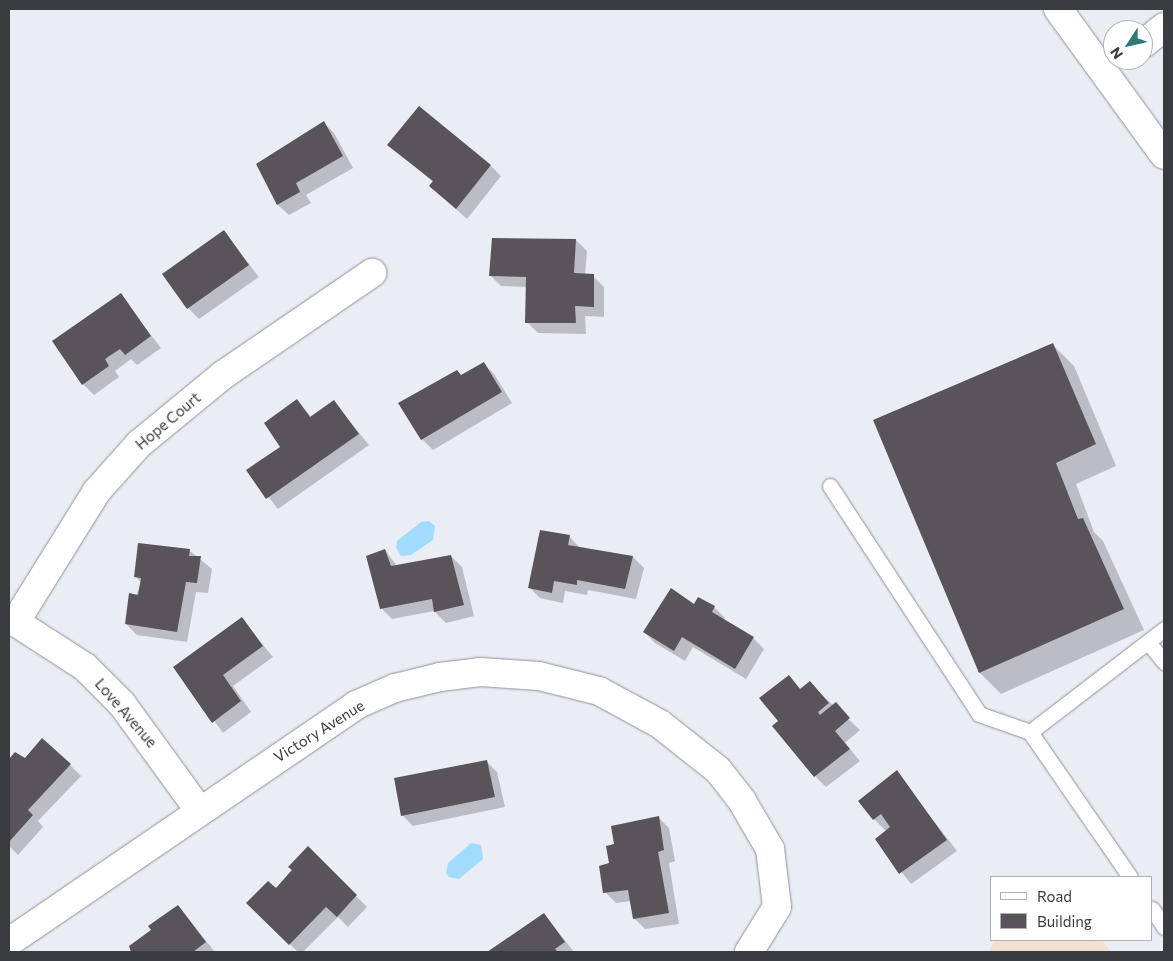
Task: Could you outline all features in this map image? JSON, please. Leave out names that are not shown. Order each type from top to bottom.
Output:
[{"type":"street","points":[[1058,9],[1103,55]]},
{"type":"street","points":[[1153,36],[1164,27]]},
{"type":"street","points":[[1116,70],[1164,154]]},
{"type":"street","name":"Hope Court","points":[[12,619],[97,491],[139,444],[223,375],[372,273]]},
{"type":"street","name":"Love Avenue","points":[[12,619],[85,667],[122,704],[199,810]]},
{"type":"street","name":"Victory Avenue","points":[[9,942],[318,728],[356,705],[395,688],[440,677],[480,672],[539,676],[575,683],[619,700],[683,739],[718,770],[755,820],[770,849],[777,907],[749,952]]},
{"type":"lane","points":[[830,486],[979,714],[1030,732],[1129,876]]},
{"type":"lane","points":[[1030,732],[1164,629]]},
{"type":"lane","points":[[1148,642],[1164,662]]},
{"type":"lane","points":[[1153,910],[1164,927]]},
{"type":"shaded area","points":[[994,941],[1103,941],[1111,952],[989,952]]},
{"type":"water","points":[[429,521],[435,526],[433,540],[411,555],[401,556],[396,547],[397,541],[421,522]]},
{"type":"water","points":[[471,843],[481,845],[483,859],[459,879],[449,877],[446,873],[448,863]]},
{"type":"building","points":[[419,106],[491,165],[456,209],[429,186],[433,181],[387,145]]},
{"type":"building","points":[[324,121],[343,156],[296,183],[300,192],[277,205],[256,164]]},
{"type":"building","points":[[224,230],[249,265],[187,309],[162,274]]},
{"type":"building","points":[[492,238],[576,239],[574,273],[594,274],[594,307],[575,306],[576,323],[525,323],[526,277],[489,276]]},
{"type":"building","points":[[121,293],[151,336],[125,355],[120,349],[105,359],[109,366],[82,385],[52,341]]},
{"type":"building","points":[[1053,343],[1096,444],[1056,463],[1078,519],[1083,518],[1124,609],[979,673],[873,420]]},
{"type":"building","points":[[484,362],[502,392],[421,440],[398,403],[457,370],[461,375]]},
{"type":"building","points":[[297,399],[310,417],[334,400],[359,434],[266,499],[246,470],[280,447],[264,423]]},
{"type":"building","points":[[540,530],[570,535],[568,545],[633,556],[625,589],[577,580],[577,585],[554,581],[552,593],[528,588]]},
{"type":"building","points":[[138,543],[190,549],[189,556],[201,556],[197,583],[186,582],[177,632],[125,624],[129,593],[138,595],[141,578],[134,577]]},
{"type":"building","points":[[385,549],[391,566],[451,555],[464,605],[434,612],[432,599],[380,609],[366,556]]},
{"type":"building","points":[[671,588],[694,604],[698,597],[715,606],[712,612],[754,637],[735,669],[682,637],[674,651],[643,632]]},
{"type":"building","points":[[242,617],[263,646],[223,675],[241,701],[212,723],[173,667]]},
{"type":"building","points":[[789,675],[800,689],[810,681],[829,703],[818,712],[820,715],[836,702],[850,718],[835,731],[850,749],[814,777],[772,726],[778,721],[759,698]]},
{"type":"building","points":[[42,738],[71,764],[28,810],[33,815],[9,842],[9,759],[15,752],[25,758]]},
{"type":"building","points":[[487,760],[495,797],[401,816],[394,778]]},
{"type":"building","points":[[897,770],[947,840],[899,874],[875,839],[890,827],[881,814],[873,820],[858,801]]},
{"type":"building","points":[[659,816],[664,850],[658,852],[669,913],[633,919],[628,890],[603,893],[599,866],[609,863],[606,846],[614,844],[611,826]]},
{"type":"building","points":[[308,846],[357,895],[337,917],[326,907],[289,945],[246,903],[268,881],[276,888],[292,870],[288,867]]},
{"type":"building","points":[[178,905],[206,942],[193,952],[131,952],[129,946],[151,930],[148,926]]},
{"type":"building","points":[[544,913],[565,942],[555,949],[558,952],[487,952]]}]
